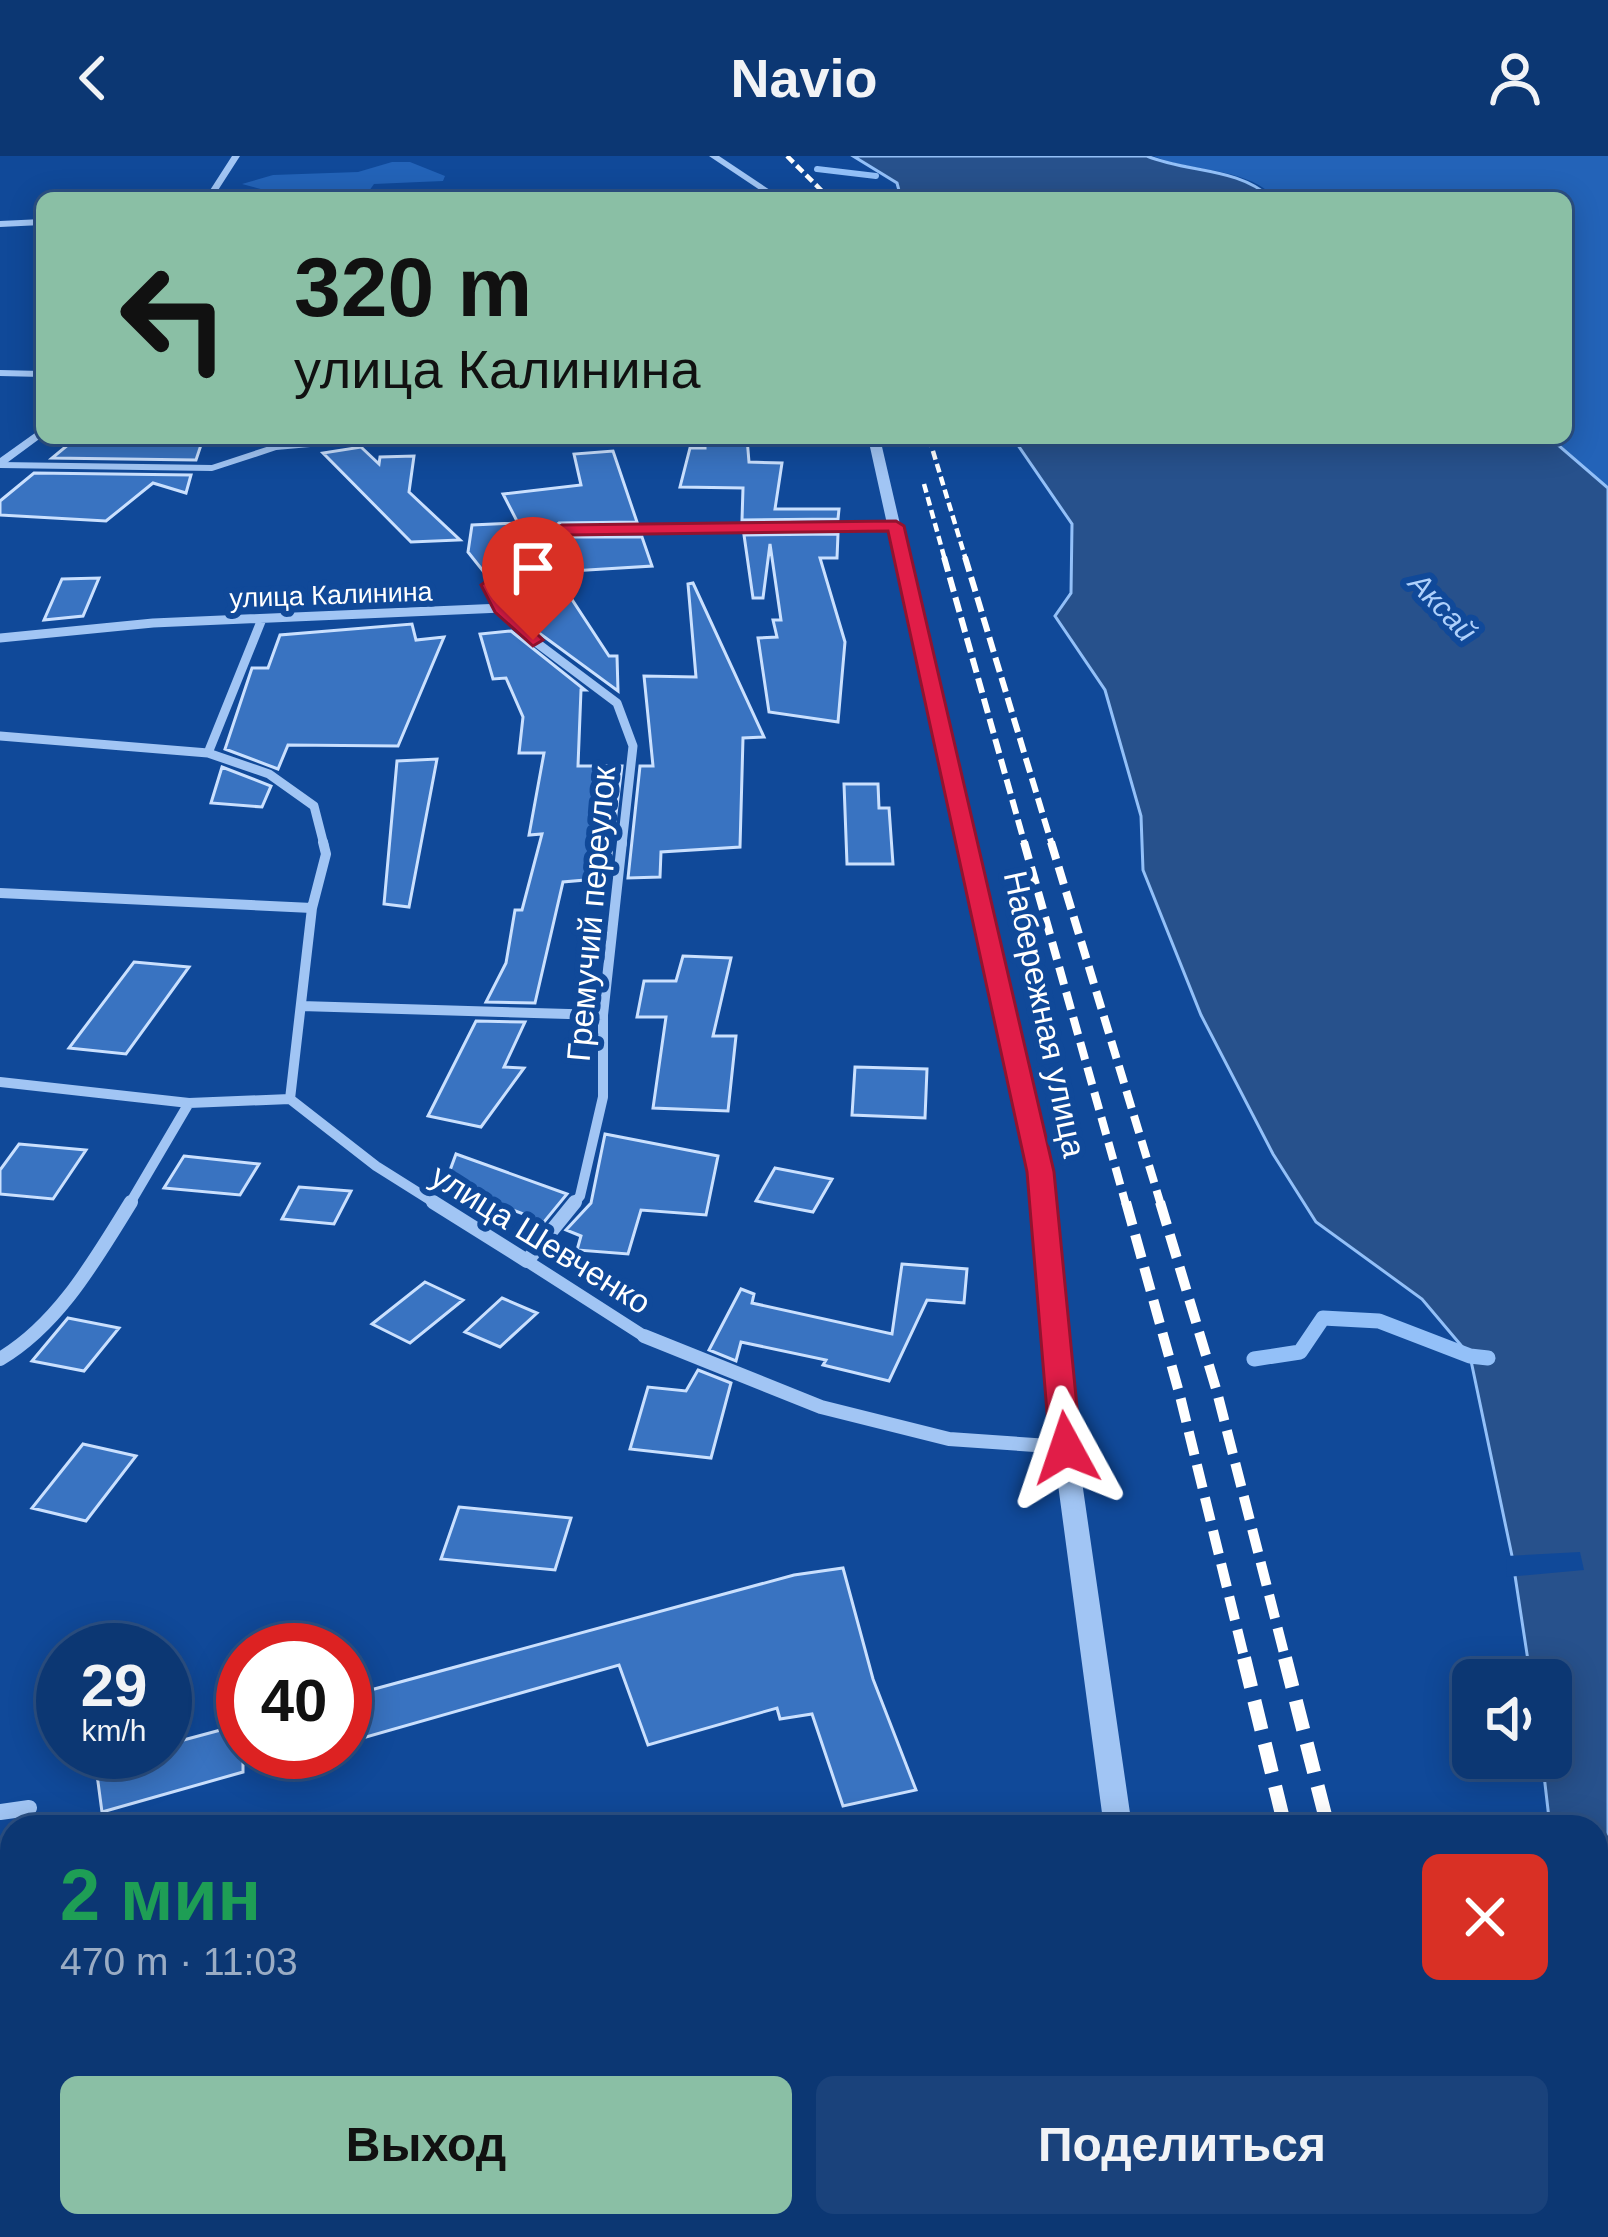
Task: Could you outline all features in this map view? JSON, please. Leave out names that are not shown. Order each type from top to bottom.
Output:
[{"type":"street","points":[[213,192],[238,156]]},
{"type":"street","points":[[713,156],[769,192]]},
{"type":"street","points":[[0,224],[36,222]]},
{"type":"street","points":[[0,373],[36,374]]},
{"type":"street","points":[[0,465],[36,438]]},
{"type":"street","points":[[0,465],[212,468],[276,447],[310,444]]},
{"type":"street","name":"Набережная улица","points":[[876,444],[1040,1172],[1066,1448],[1116,1815]]},
{"type":"street","points":[[502,608],[490,585],[562,530],[896,526]]},
{"type":"street","name":"улица Калинина","points":[[0,638],[153,622],[502,608]]},
{"type":"street","name":"Гремучий переулок","points":[[502,608],[533,640],[617,703],[633,746],[603,1015],[604,1097],[580,1196],[527,1262]]},
{"type":"street","points":[[208,753],[262,619]]},
{"type":"street","points":[[0,736],[208,753],[269,774],[314,806],[326,854],[312,908],[290,1099],[190,1103],[0,1082]]},
{"type":"street","points":[[0,893],[312,908]]},
{"type":"street","points":[[301,1006],[603,1015]]},
{"type":"street","name":"улица Шевченко","points":[[290,1099],[376,1166],[644,1336],[843,1412],[949,1439],[1066,1448]]},
{"type":"street","points":[[7,1357],[57,1314],[190,1103]]},
{"type":"street","points":[[0,1812],[29,1808]]},
{"type":"shaded area","points":[[1153,156],[1608,156],[1608,488],[1557,444],[1572,444],[1572,192],[1268,192],[1234,175]]},
{"type":"shaded area","points":[[410,162],[445,176],[443,181],[374,184],[369,191],[423,192],[272,192],[242,184],[273,175],[358,172]]},
{"type":"water","points":[[853,156],[1147,156],[1228,176],[1263,192],[899,192],[897,183]]},
{"type":"water","name":"Аксай","points":[[1017,444],[1557,444],[1608,488],[1608,1815],[1549,1815],[1544,1779],[1572,1779],[1572,1659],[1528,1659],[1512,1556],[1470,1356],[1422,1299],[1316,1222],[1273,1154],[1201,1015],[1143,870],[1141,816],[1105,690],[1055,616],[1071,593],[1072,524]]},
{"type":"pier","points":[[1580,1552],[1584,1570],[1507,1577],[1506,1556]]},
{"type":"building","points":[[69,444],[201,445],[196,460],[52,458]]},
{"type":"building","points":[[705,444],[748,444],[749,462],[782,463],[775,509],[839,509],[838,519],[742,520],[743,488],[680,487],[690,448],[705,448]]},
{"type":"building","points":[[361,447],[379,464],[380,457],[414,456],[409,492],[460,540],[411,542],[323,453]]},
{"type":"building","points":[[613,451],[637,522],[559,523],[487,576],[468,552],[472,525],[518,523],[503,494],[581,485],[574,454]]},
{"type":"building","points":[[34,473],[191,475],[186,493],[153,483],[106,521],[0,515],[0,501]]},
{"type":"building","points":[[838,534],[837,558],[820,558],[845,642],[838,722],[769,712],[758,638],[777,637],[773,620],[781,620],[770,544],[763,598],[753,598],[744,535]]},
{"type":"building","points":[[565,537],[642,537],[652,566],[554,572],[609,656],[617,656],[618,691],[539,633],[502,588]]},
{"type":"building","points":[[99,578],[83,616],[44,620],[62,579]]},
{"type":"building","points":[[693,583],[764,737],[743,738],[740,847],[661,852],[660,877],[628,878],[640,766],[653,766],[644,676],[696,677],[688,584]]},
{"type":"building","points":[[412,624],[416,640],[444,637],[398,746],[288,745],[278,769],[225,749],[252,668],[268,668],[280,635]]},
{"type":"building","points":[[511,631],[585,690],[581,690],[578,766],[622,766],[608,878],[563,882],[535,1003],[486,1002],[506,963],[515,910],[522,910],[542,834],[529,835],[544,753],[519,753],[523,717],[506,678],[493,679],[480,634]]},
{"type":"building","points":[[437,759],[409,907],[384,904],[397,761]]},
{"type":"building","points":[[222,767],[271,786],[262,807],[211,803]]},
{"type":"building","points":[[844,784],[878,784],[879,808],[889,808],[893,864],[847,864]]},
{"type":"building","points":[[683,956],[731,958],[713,1036],[736,1036],[728,1111],[653,1108],[666,1017],[637,1017],[644,981],[676,981]]},
{"type":"building","points":[[134,962],[189,967],[126,1054],[69,1048]]},
{"type":"building","points":[[476,1021],[525,1022],[504,1067],[524,1068],[481,1127],[428,1116]]},
{"type":"building","points":[[855,1067],[927,1069],[925,1118],[852,1115]]},
{"type":"building","points":[[605,1134],[718,1156],[706,1215],[641,1210],[628,1254],[577,1250],[581,1236],[566,1230],[591,1203]]},
{"type":"building","points":[[19,1144],[86,1150],[53,1199],[0,1194],[0,1170]]},
{"type":"building","points":[[456,1154],[567,1194],[544,1222],[445,1184]]},
{"type":"building","points":[[184,1156],[259,1164],[240,1195],[164,1188]]},
{"type":"building","points":[[775,1168],[832,1179],[813,1212],[756,1201]]},
{"type":"building","points":[[299,1187],[351,1191],[334,1224],[282,1219]]},
{"type":"building","points":[[902,1264],[967,1269],[964,1303],[927,1300],[889,1381],[823,1365],[826,1360],[741,1342],[736,1361],[709,1350],[741,1289],[754,1294],[752,1303],[892,1334]]},
{"type":"building","points":[[425,1282],[463,1300],[410,1343],[372,1324]]},
{"type":"building","points":[[502,1298],[537,1313],[500,1347],[465,1332]]},
{"type":"building","points":[[68,1318],[119,1328],[84,1371],[32,1361]]},
{"type":"building","points":[[698,1370],[731,1383],[711,1458],[630,1449],[648,1387],[686,1391]]},
{"type":"building","points":[[83,1444],[136,1456],[86,1521],[32,1508]]},
{"type":"building","points":[[459,1507],[571,1518],[555,1570],[441,1559]]},
{"type":"building","points":[[843,1568],[873,1679],[916,1790],[843,1806],[812,1714],[780,1719],[777,1708],[648,1745],[619,1665],[372,1735],[372,1690],[794,1575]]},
{"type":"building","points":[[216,1731],[218,1779],[102,1812],[98,1779],[192,1779],[192,1738]]},
{"type":"waterway","points":[[817,169],[876,176]]},
{"type":"waterway","points":[[1254,1359],[1300,1352],[1323,1318],[1379,1321],[1470,1356],[1488,1358]]},
{"type":"railway","points":[[787,156],[823,192]]},
{"type":"railway","points":[[931,444],[966,560]]},
{"type":"railway","points":[[924,484],[945,560]]},
{"type":"railway","points":[[944,557],[1025,845]]},
{"type":"railway","points":[[965,557],[1052,845]]},
{"type":"railway","points":[[1024,842],[1126,1205]]},
{"type":"railway","points":[[1051,842],[1161,1205]]},
{"type":"railway","points":[[1126,1202],[1245,1661]]},
{"type":"railway","points":[[1160,1202],[1217,1392],[1286,1661]]},
{"type":"railway","points":[[1244,1658],[1282,1815]]},
{"type":"railway","points":[[1285,1658],[1325,1815]]},
{"type":"route","points":[[533,640],[502,608],[490,585],[562,530],[896,526],[1040,1172],[1066,1448]]}]
